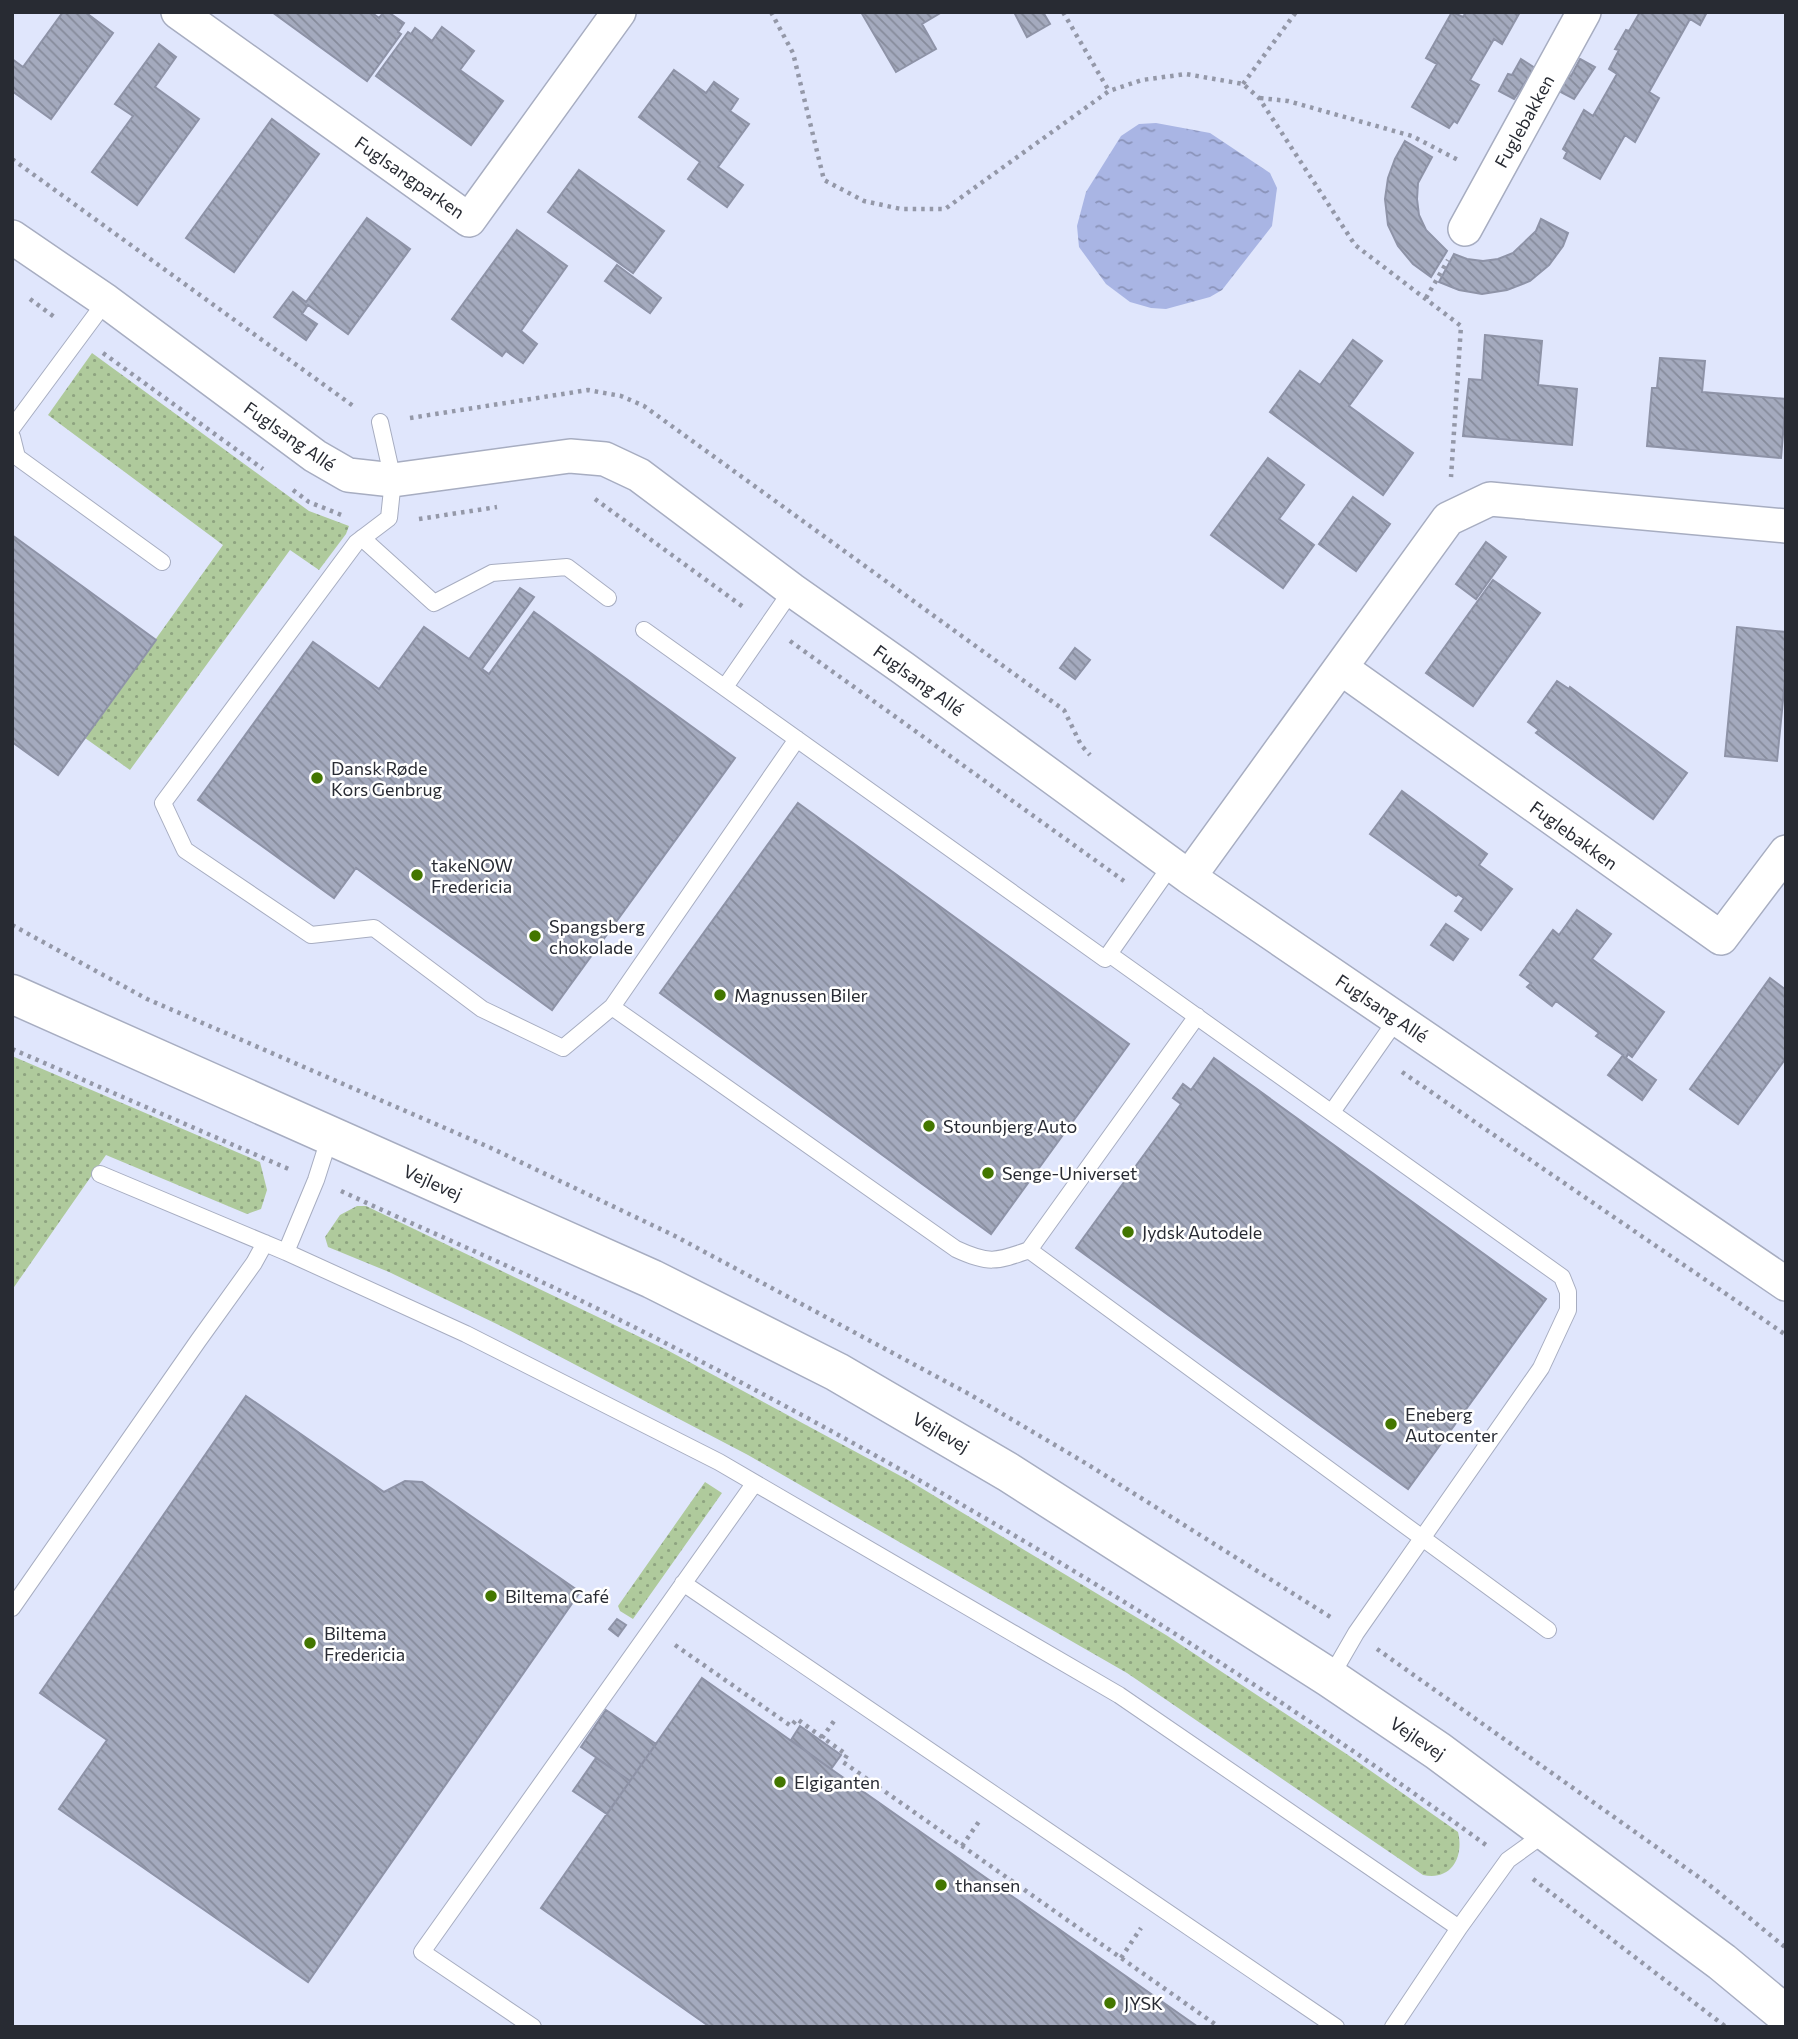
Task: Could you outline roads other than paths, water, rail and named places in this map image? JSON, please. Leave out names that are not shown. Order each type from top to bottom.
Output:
[{"type":"street","name":"Fuglsangparken","points":[[178,12],[469,220],[619,12]]},
{"type":"street","name":"Fuglebakken","points":[[1465,229],[1584,12]]},
{"type":"street","name":"Fuglsang Allé","points":[[12,237],[106,301],[315,456],[348,475],[393,480],[570,456],[606,459],[639,475],[792,590],[1180,870],[1786,1284]]},
{"type":"street","points":[[1180,870],[1341,668],[1448,519],[1490,499],[1786,526]]},
{"type":"street","name":"Fuglebakken","points":[[1341,668],[1721,938],[1786,852]]},
{"type":"street","name":"Vejlevej","points":[[12,995],[652,1279],[837,1372],[1008,1472],[1330,1678],[1438,1751],[1722,1962],[1786,2015]]},
{"type":"lane","points":[[12,428],[106,301]]},
{"type":"lane","points":[[380,422],[393,480],[389,518],[356,543],[163,803],[185,850],[310,934],[374,928],[482,1009],[563,1048],[612,1007],[797,739]]},
{"type":"lane","points":[[12,437],[17,457],[162,562]]},
{"type":"lane","points":[[362,538],[434,603],[492,573],[567,567],[608,598]]},
{"type":"lane","points":[[724,687],[792,590]]},
{"type":"lane","points":[[644,630],[1105,959],[1147,898],[1180,870]]},
{"type":"lane","points":[[1109,954],[1562,1278],[1568,1292],[1568,1310],[1541,1368],[1356,1633],[1330,1678]]},
{"type":"lane","points":[[612,1007],[956,1249],[978,1260],[1002,1260],[1029,1250],[1197,1016]]},
{"type":"lane","points":[[1332,1112],[1397,1019]]},
{"type":"lane","points":[[286,1252],[316,1180],[330,1136]]},
{"type":"lane","points":[[100,1174],[286,1252],[466,1334],[686,1444],[1119,1695],[1458,1928]]},
{"type":"lane","points":[[12,1608],[254,1264],[265,1244]]},
{"type":"lane","points":[[1029,1250],[1548,1630]]},
{"type":"lane","points":[[533,2027],[422,1952],[754,1484]]},
{"type":"lane","points":[[683,1583],[1336,2027]]},
{"type":"lane","points":[[1393,2027],[1458,1928],[1508,1860],[1547,1832]]},
{"type":"water","points":[[1156,123],[1210,133],[1270,173],[1277,188],[1272,226],[1222,290],[1210,297],[1166,309],[1130,302],[1106,284],[1079,247],[1077,226],[1086,192],[1121,136],[1139,124]]},
{"type":"place","name":"Dansk Røde Kors Genbrug","points":[[317,778]]},
{"type":"place","name":"takeNOW Fredericia","points":[[417,875]]},
{"type":"place","name":"Spangsberg chokolade","points":[[535,936]]},
{"type":"place","name":"Magnussen Biler","points":[[720,995]]},
{"type":"place","name":"Stounbjerg Auto","points":[[929,1126]]},
{"type":"place","name":"Senge-Universet","points":[[988,1173]]},
{"type":"place","name":"Jydsk Autodele","points":[[1128,1232]]},
{"type":"place","name":"Eneberg Autocenter","points":[[1391,1424]]},
{"type":"place","name":"Biltema Café","points":[[491,1596]]},
{"type":"place","name":"Biltema Fredericia","points":[[310,1643]]},
{"type":"place","name":"Elgiganten","points":[[780,1782]]},
{"type":"place","name":"thansen","points":[[941,1885]]},
{"type":"place","name":"JYSK","points":[[1110,2003]]}]
